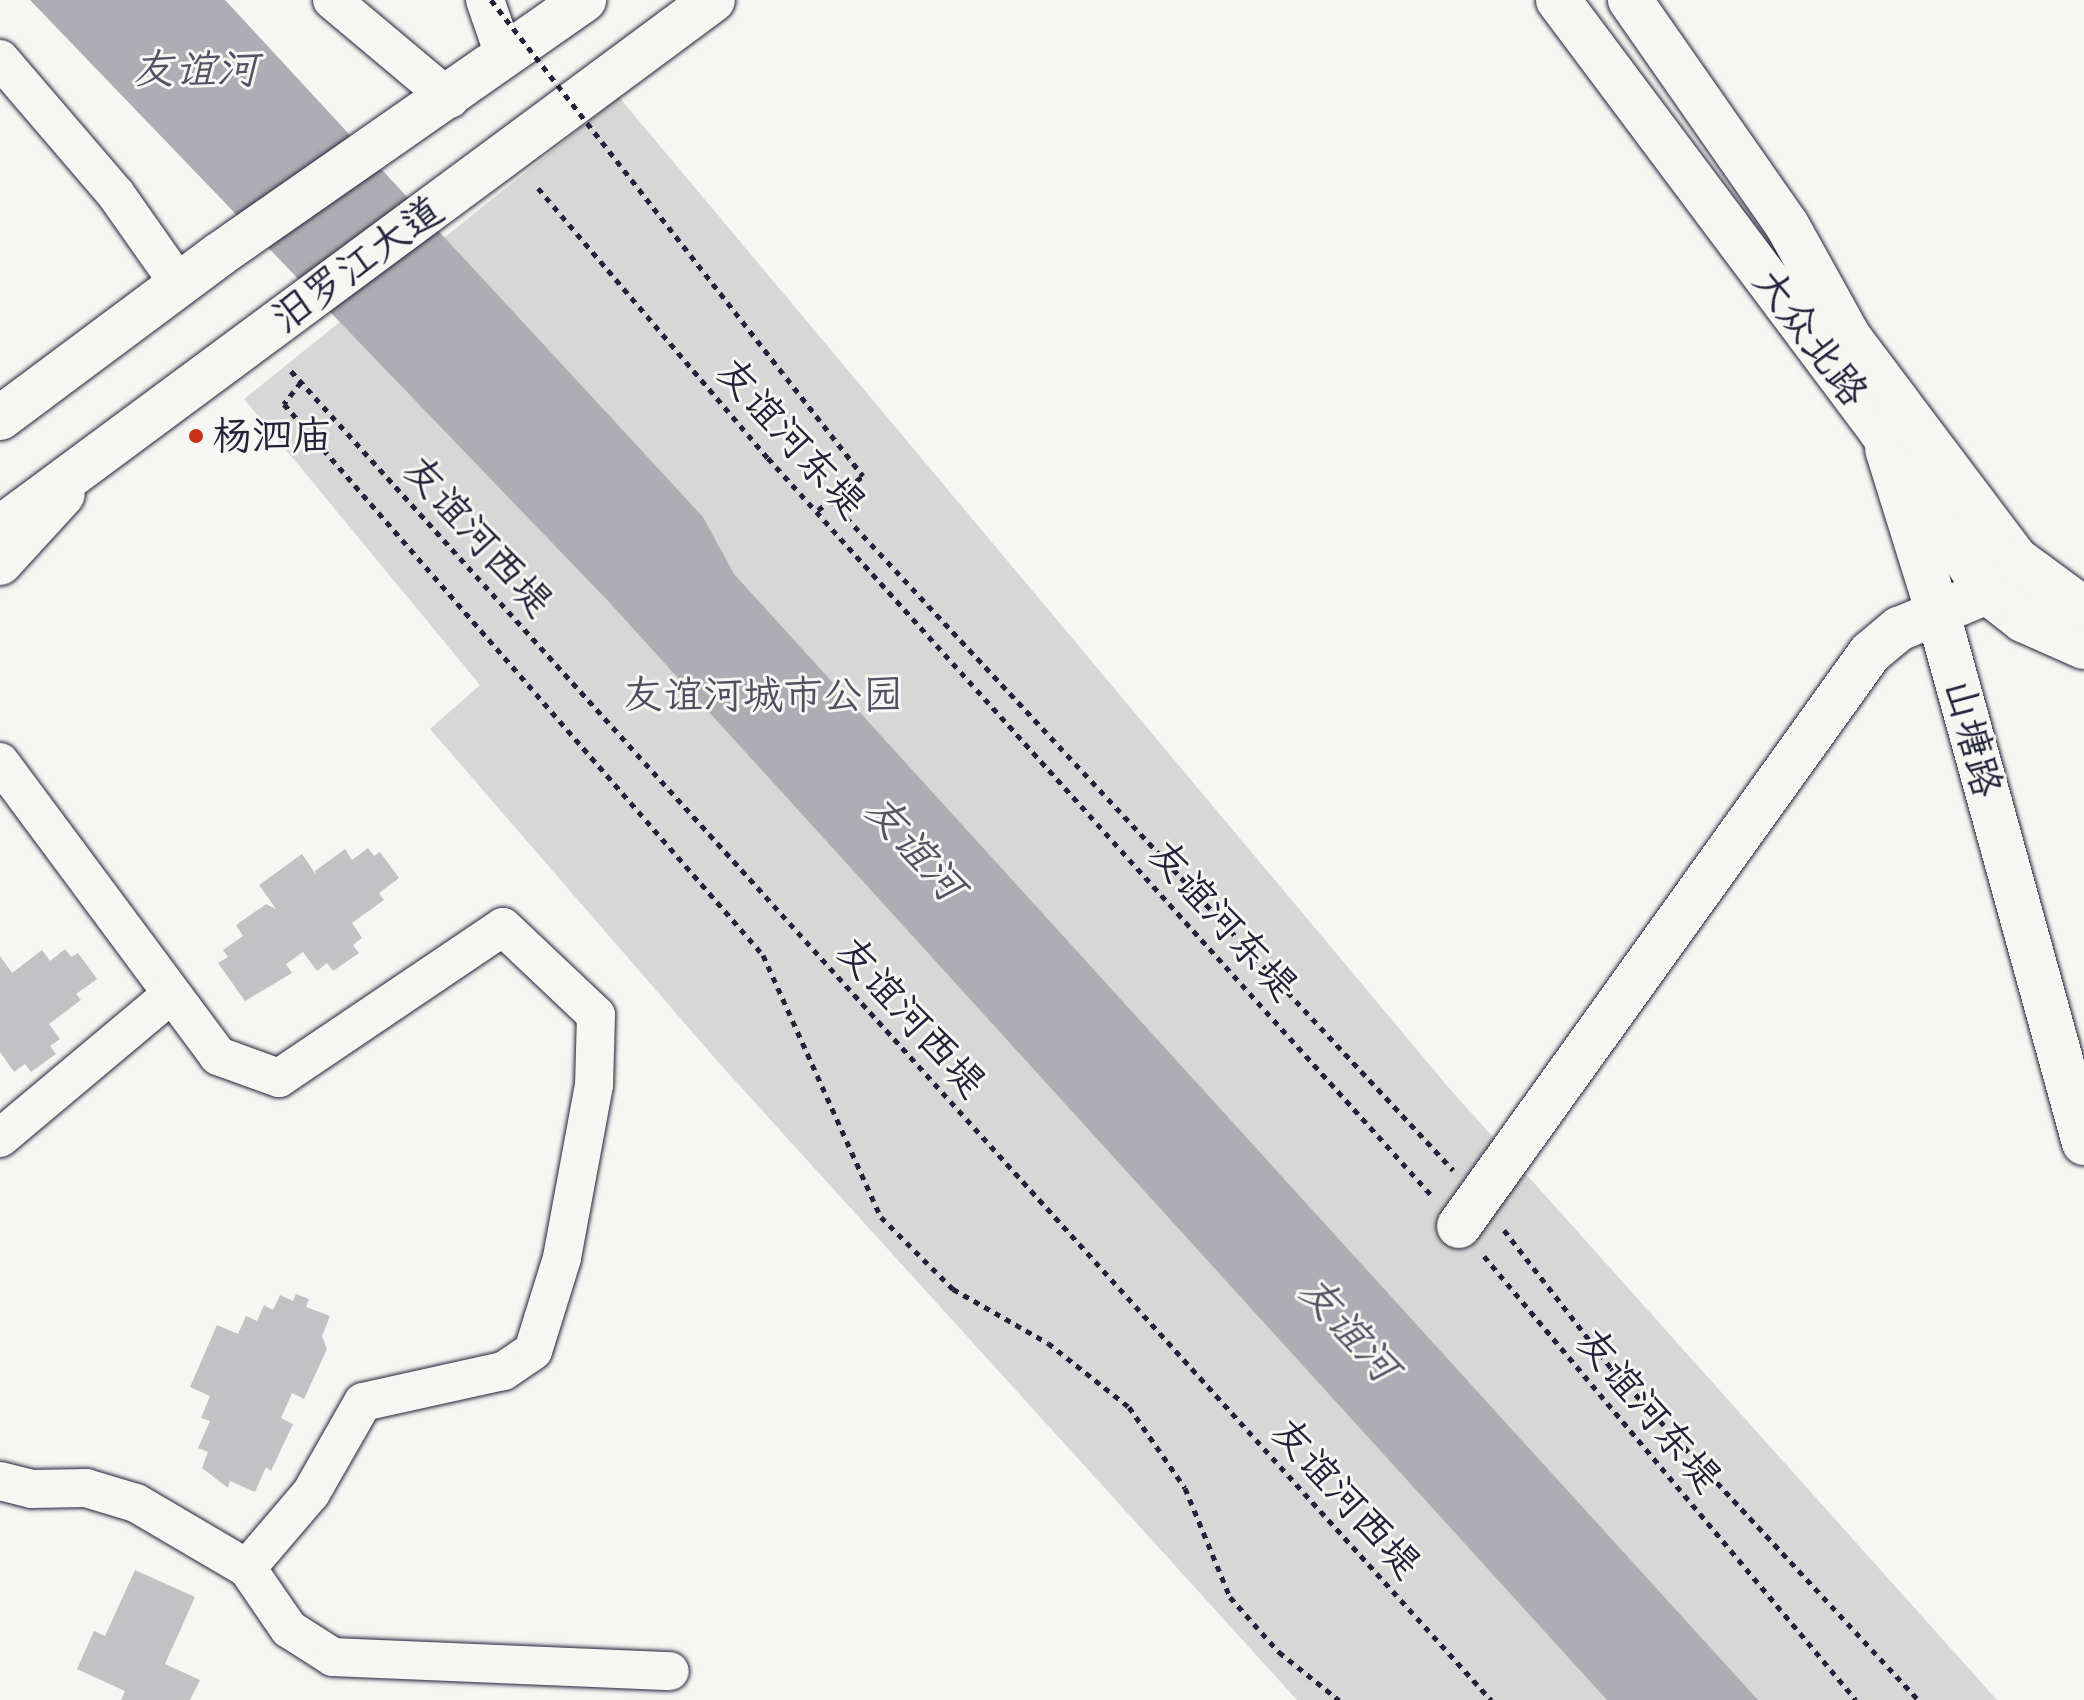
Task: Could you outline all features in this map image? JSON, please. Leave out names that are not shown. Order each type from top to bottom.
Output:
[{"type":"main road","name":"汨罗江大道","points":[[9,407],[220,254],[450,99],[584,0]]},
{"type":"main road","name":"汨罗江大道","points":[[0,528],[713,0]]},
{"type":"main road","name":"大众北路","points":[[1558,0],[1889,416],[2016,559],[2082,621]]},
{"type":"main road","name":"大众北路","points":[[1630,0],[1787,225],[1849,337]]},
{"type":"main road","name":"山塘路","points":[[1849,337],[1889,416],[1961,601],[2084,1038]]},
{"type":"main road","name":"大众北路","points":[[1889,416],[1961,601],[2023,620],[2082,621]]},
{"type":"main road","points":[[0,563],[101,453]]},
{"type":"main road","name":"山塘路","points":[[1961,601],[2084,1143]]},
{"type":"main road","points":[[1469,1212],[1870,653],[1961,601]]},
{"type":"street","points":[[332,0],[450,99]]},
{"type":"street","points":[[488,0],[505,58]]},
{"type":"street","points":[[5,69],[115,193],[179,284]]},
{"type":"street","points":[[0,762],[169,996],[218,1056],[279,1078],[503,927],[596,1015],[594,1085],[562,1258],[533,1351],[503,1371],[363,1402],[311,1493],[247,1568]]},
{"type":"street","points":[[0,1138],[169,996]]},
{"type":"street","points":[[0,1481],[32,1489],[86,1488],[136,1503],[247,1568],[289,1629],[333,1657],[670,1671]]},
{"type":"path","points":[[488,0],[863,476],[818,510]]},
{"type":"path","name":"友谊河东堤","points":[[538,188],[818,510],[1469,1212],[1856,1700]]},
{"type":"path","name":"友谊河西堤","points":[[291,371],[1491,1700]]},
{"type":"path","points":[[301,382],[284,404],[763,955],[881,1217],[953,1289],[1048,1343],[1129,1407],[1185,1488],[1230,1597],[1279,1652],[1339,1700]]},
{"type":"path","points":[[830,500],[1469,1212],[1918,1700]]},
{"type":"green space","name":"友谊河城市公园","points":[[619,97],[1449,1088],[1997,1700],[1297,1700],[719,1063],[430,729],[480,685],[244,399]]},
{"type":"water","name":"友谊河","points":[[30,0],[225,0],[703,517],[734,574],[1758,1700],[1607,1700],[609,602]]},
{"type":"building","points":[[368,848],[374,856],[380,852],[399,878],[379,893],[384,900],[352,923],[362,938],[353,945],[359,953],[333,971],[327,963],[317,971],[303,952],[286,964],[292,973],[245,1001],[218,963],[228,957],[223,950],[243,936],[236,925],[266,904],[276,909],[259,885],[302,854],[317,876],[315,871],[345,849],[352,860]]},
{"type":"building","points":[[65,949],[71,957],[78,953],[97,979],[76,994],[81,1000],[49,1024],[60,1039],[50,1046],[56,1054],[31,1072],[25,1064],[14,1072],[0,1052],[0,956],[12,973],[42,950],[50,961]]},
{"type":"building","points":[[296,1294],[309,1299],[306,1307],[330,1316],[322,1336],[327,1349],[304,1399],[292,1393],[281,1418],[293,1424],[271,1471],[266,1467],[255,1492],[230,1481],[228,1488],[202,1468],[208,1452],[198,1448],[210,1421],[201,1418],[210,1396],[190,1387],[217,1325],[238,1334],[246,1316],[257,1321],[264,1305],[273,1310],[280,1295],[293,1301]]},
{"type":"building","points":[[135,1570],[195,1597],[165,1664],[200,1680],[190,1700],[121,1700],[125,1691],[77,1669],[94,1631],[105,1636]]},
{"type":"place","name":"杨泗庙","points":[[196,436]]}]
